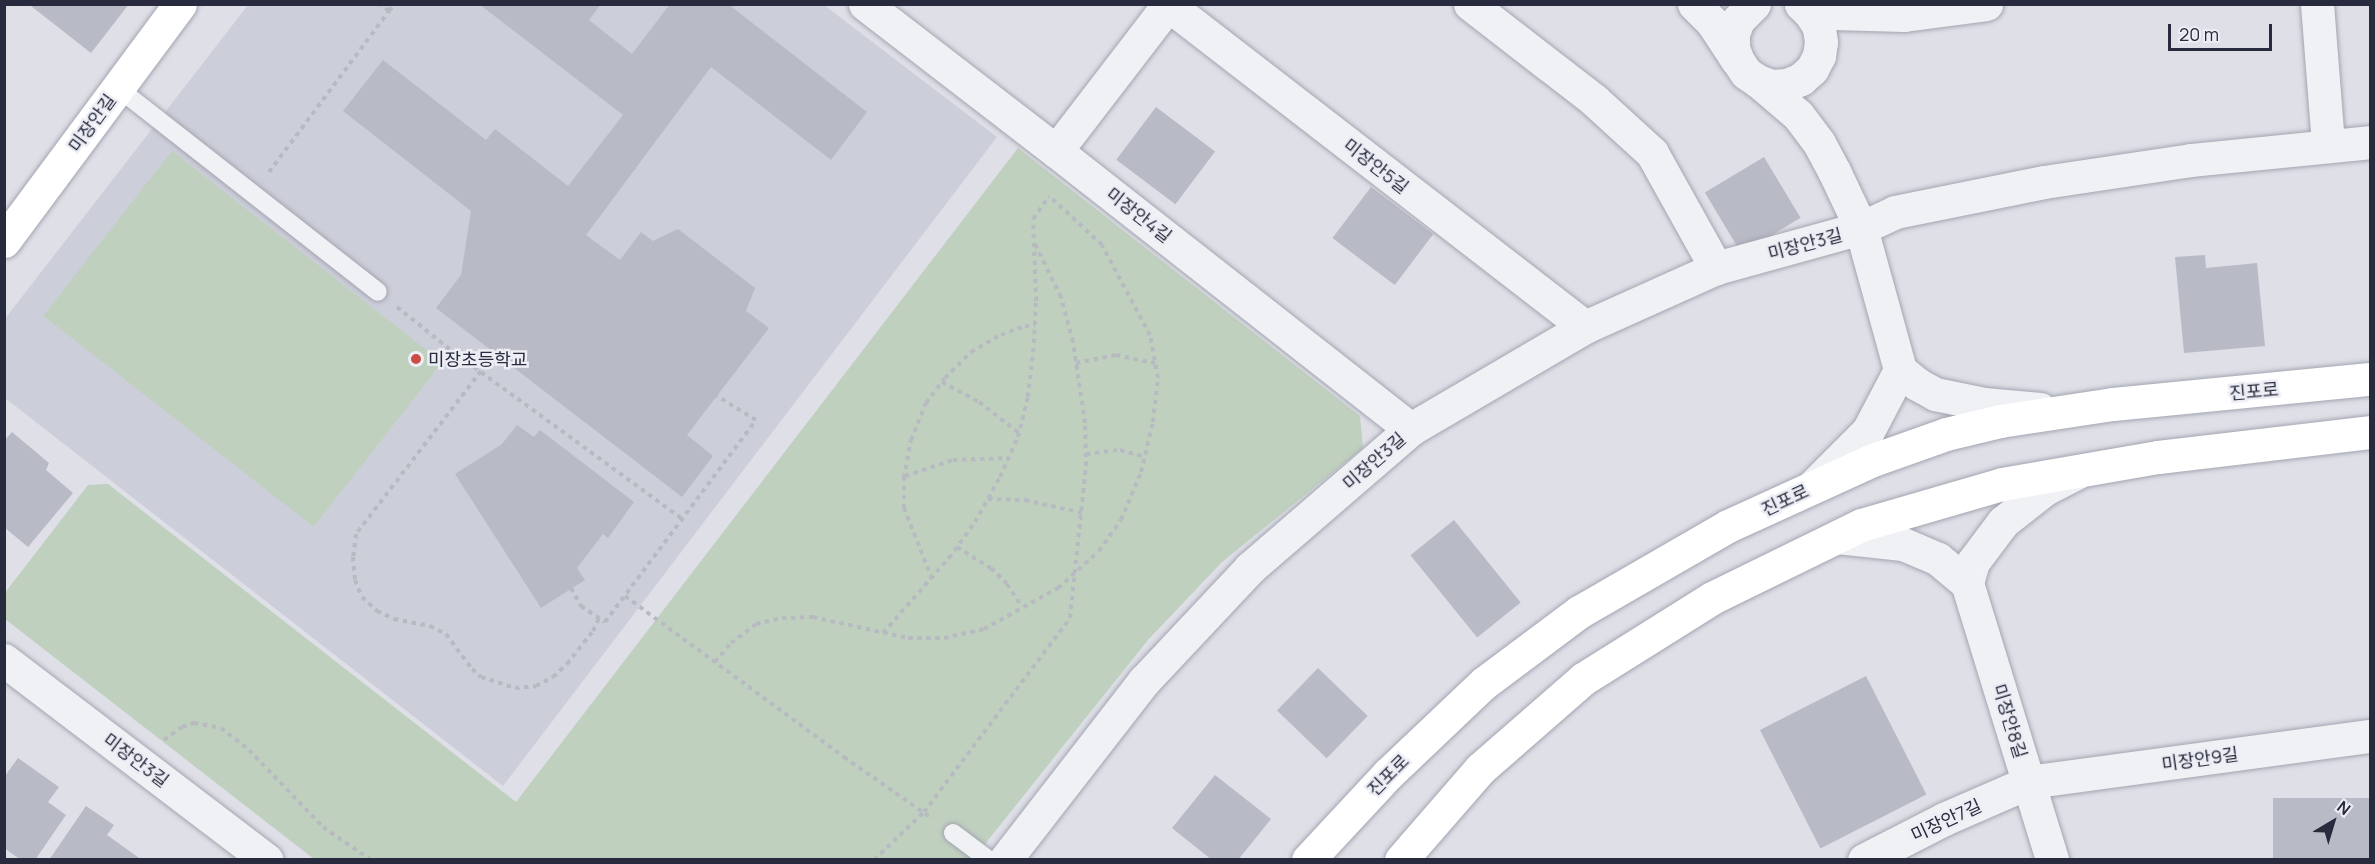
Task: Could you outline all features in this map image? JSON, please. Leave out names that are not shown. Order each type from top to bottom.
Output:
[{"type":"street","name":"미장안길","points":[[4,242],[180,4]]},
{"type":"street","name":"미장안4길","points":[[865,4],[1411,429]]},
{"type":"street","points":[[1470,4],[1594,100],[1652,153],[1716,268]]},
{"type":"street","points":[[1694,4],[1712,22],[1748,71],[1798,115],[1819,142],[1862,228],[1900,370],[1917,384],[1935,394],[1984,404],[2068,411]]},
{"type":"street","points":[[1754,4],[1738,20],[1733,48],[1748,71],[1772,86],[1787,85],[1801,79],[1832,42],[1857,28],[1904,15],[1986,4]]},
{"type":"street","points":[[1801,4],[1819,27],[1821,42],[1809,84],[1811,99],[1834,171]]},
{"type":"street","points":[[1801,4],[1833,13],[1904,15]]},
{"type":"street","points":[[2317,4],[2328,145]]},
{"type":"street","points":[[1056,151],[1168,5]]},
{"type":"street","name":"미장안5길","points":[[1168,5],[1585,327]]},
{"type":"street","name":"미장안3길","points":[[1005,860],[1144,681],[1250,568],[1411,429],[1585,327],[1716,268],[1862,228],[1895,212],[2044,182],[2190,160],[2370,142]]},
{"type":"street","points":[[1811,488],[1868,431],[1900,370]]},
{"type":"street","name":"진포로","points":[[1308,860],[1388,774],[1484,683],[1579,612],[1728,526],[1811,488],[1873,460],[1946,434],[2000,421],[2113,404],[2370,380]]},
{"type":"street","points":[[1401,860],[1480,769],[1583,679],[1712,598],[1861,525],[2002,484],[2158,457],[2370,432]]},
{"type":"street","points":[[1837,537],[1903,544],[1938,559],[1967,583],[1973,562],[2002,522],[2045,489],[2083,470]]},
{"type":"street","name":"미장안8길","points":[[1967,583],[2052,860]]},
{"type":"street","name":"미장안3길","points":[[4,660],[267,860]]},
{"type":"street","name":"미장안9길","points":[[2029,782],[2370,735]]},
{"type":"street","name":"미장안7길","points":[[1863,860],[1944,819],[2029,782]]},
{"type":"lane","points":[[118,88],[378,292]]},
{"type":"lane","points":[[953,833],[989,860]]},
{"type":"path","points":[[380,4],[389,11]]},
{"type":"path","points":[[252,194],[394,4]]},
{"type":"path","points":[[715,662],[731,643],[756,624],[782,618],[813,617],[882,634],[908,638],[944,638],[984,629],[1058,588],[1099,551],[1121,520],[1144,457],[1153,422],[1157,389],[1155,363],[1150,335],[1102,245],[1049,196],[1033,219],[1035,326],[1029,397],[1019,433],[988,499],[957,547],[932,579],[882,634]]},
{"type":"path","points":[[874,860],[924,812],[1064,628],[1073,604],[1086,454],[1085,423],[1076,363],[1061,297],[1035,244]]},
{"type":"path","points":[[378,292],[452,351],[682,519]]},
{"type":"path","points":[[932,579],[904,508],[905,476],[911,440],[926,403],[942,382],[971,352],[1001,335],[1025,326],[1035,326]]},
{"type":"path","points":[[1076,363],[1116,355],[1155,363]]},
{"type":"path","points":[[481,371],[356,534],[353,557],[355,580],[362,597],[377,611],[394,619],[430,626],[446,634],[472,669],[496,683],[515,688],[536,686],[553,677],[567,664],[593,631],[599,618]]},
{"type":"path","points":[[942,382],[979,402],[1019,433]]},
{"type":"path","points":[[572,588],[581,606],[605,622],[756,420],[717,396]]},
{"type":"path","points":[[1086,454],[1120,450],[1144,457]]},
{"type":"path","points":[[905,476],[953,460],[1009,458]]},
{"type":"path","points":[[988,499],[1045,503],[1082,513]]},
{"type":"path","points":[[957,547],[991,568],[1007,584],[1022,607]]},
{"type":"path","points":[[625,596],[953,833]]},
{"type":"path","points":[[143,765],[163,741],[182,727],[208,724],[221,728],[249,750],[323,827],[371,860]]},
{"type":"shaded area","name":"미장초등학교","points":[[248,5],[824,5],[997,137],[503,786],[5,398],[4,320]]},
{"type":"green space","points":[[1018,148],[1360,416],[1363,448],[1222,562],[1148,640],[973,859],[314,859],[5,619],[4,594],[88,485],[108,484],[516,802]]},
{"type":"green space","points":[[172,151],[442,362],[314,527],[43,316]]},
{"type":"building","points":[[32,4],[129,4],[91,53],[31,6]]},
{"type":"building","points":[[479,4],[601,4],[589,20],[632,54],[670,4],[728,4],[867,112],[831,160],[711,67],[586,235],[620,260],[641,232],[653,241],[678,229],[755,288],[746,311],[769,328],[687,435],[713,456],[682,497],[436,308],[461,275],[471,211],[343,111],[383,60],[486,140],[495,129],[568,186],[623,115]]},
{"type":"building","points":[[1156,107],[1215,152],[1175,204],[1116,160]]},
{"type":"building","points":[[1764,157],[1801,218],[1741,253],[1705,193]]},
{"type":"building","points":[[1371,187],[1433,234],[1395,285],[1332,238]]},
{"type":"building","points":[[2205,255],[2206,268],[2257,263],[2265,346],[2184,353],[2175,257]]},
{"type":"building","points":[[517,425],[534,437],[540,430],[634,502],[608,538],[603,534],[577,568],[585,580],[541,608],[455,474],[502,444]]},
{"type":"building","points":[[12,432],[49,463],[46,470],[73,493],[28,547],[4,527],[4,441]]},
{"type":"building","points":[[1454,520],[1521,602],[1477,638],[1410,555]]},
{"type":"building","points":[[1318,668],[1368,716],[1327,758],[1277,710]]},
{"type":"building","points":[[1866,676],[1926,795],[1820,849],[1760,730]]},
{"type":"building","points":[[18,758],[59,787],[48,802],[66,815],[35,860],[21,860],[4,848],[4,777]]},
{"type":"building","points":[[1215,775],[1271,819],[1238,860],[1212,860],[1172,828]]},
{"type":"building","points":[[2273,798],[2370,798],[2370,860],[2273,860]]},
{"type":"building","points":[[86,806],[114,825],[107,835],[142,860],[49,860]]},
{"type":"place","name":"미장초등학교","points":[[416,359]]}]
